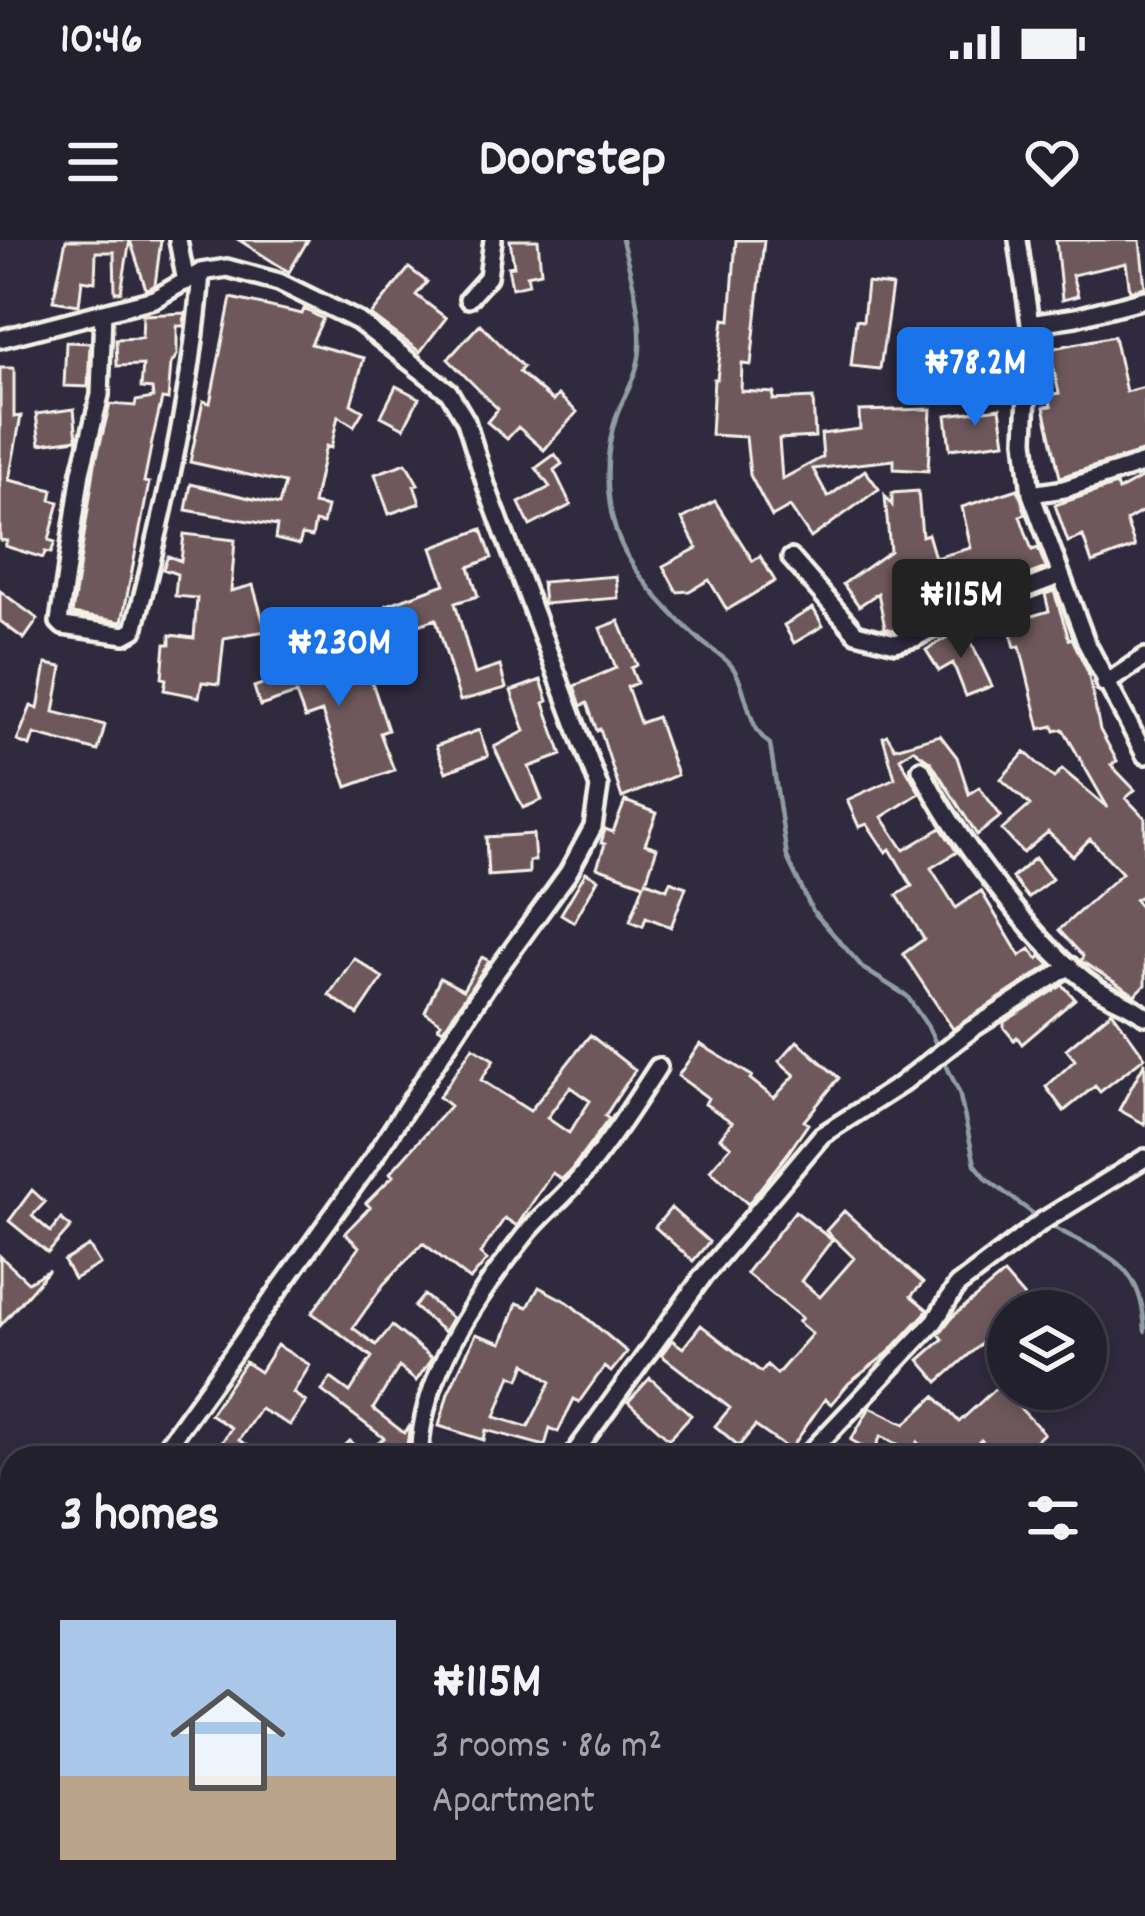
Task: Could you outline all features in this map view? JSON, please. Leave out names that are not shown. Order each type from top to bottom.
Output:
[{"type":"street","points":[[178,240],[186,282]]},
{"type":"street","points":[[468,299],[488,277],[493,240]]},
{"type":"street","points":[[1018,240],[1030,324],[1025,440],[1031,494],[1059,576],[1105,684],[1145,755]]},
{"type":"street","points":[[0,339],[154,299],[202,272],[226,268],[279,282],[358,321],[449,392],[466,421],[598,787],[598,805],[585,844],[568,873],[488,983],[370,1163],[167,1446]]},
{"type":"street","points":[[103,312],[100,394],[81,472],[59,622],[125,635],[134,630],[158,526],[202,272]]},
{"type":"street","points":[[1030,324],[1145,299]]},
{"type":"street","points":[[1031,494],[1064,489],[1145,463]]},
{"type":"street","points":[[791,559],[856,633],[895,644],[1059,576]]},
{"type":"street","points":[[1105,684],[1145,657]]},
{"type":"street","points":[[921,769],[1025,920],[1098,990],[1145,1016]]},
{"type":"street","points":[[580,1446],[704,1276],[822,1135],[1070,966]]},
{"type":"street","points":[[421,1446],[427,1398],[440,1363],[526,1234],[580,1178],[658,1067]]},
{"type":"street","points":[[816,1446],[935,1321],[957,1286],[1043,1221],[1145,1158]]},
{"type":"building","points":[[66,240],[130,240],[121,292],[115,292],[114,252],[96,252],[95,282],[82,280],[79,305],[53,301]]},
{"type":"building","points":[[130,240],[161,240],[155,285],[149,288],[146,289]]},
{"type":"building","points":[[239,240],[308,240],[289,272]]},
{"type":"building","points":[[510,240],[538,240],[541,272],[527,275],[529,284],[512,288],[508,267],[514,266]]},
{"type":"building","points":[[736,240],[764,240],[751,365],[742,364],[741,391],[774,393],[773,400],[813,398],[815,437],[779,439],[782,479],[823,457],[821,434],[860,429],[859,411],[931,409],[928,471],[894,469],[894,460],[813,469],[828,497],[865,470],[879,489],[811,538],[790,507],[772,517],[750,475],[746,437],[711,435],[714,379],[724,319],[730,320]]},
{"type":"building","points":[[1056,240],[1140,240],[1145,287],[1130,291],[1126,263],[1072,275],[1078,296],[1062,300]]},
{"type":"building","points":[[409,268],[427,282],[416,295],[446,318],[420,352],[371,315]]},
{"type":"building","points":[[867,283],[892,286],[880,369],[851,366],[856,320],[863,321]]},
{"type":"building","points":[[231,298],[302,314],[304,309],[323,319],[311,344],[364,358],[351,404],[363,411],[354,426],[338,416],[313,504],[327,507],[323,524],[315,522],[312,537],[302,535],[299,545],[275,539],[277,526],[186,510],[191,484],[279,505],[285,483],[190,462],[203,401],[210,403]]},
{"type":"building","points":[[185,313],[184,326],[177,326],[168,400],[162,399],[153,437],[144,482],[149,483],[122,622],[72,614],[95,464],[110,404],[135,406],[136,401],[153,398],[152,389],[141,388],[143,365],[117,366],[116,339],[142,338],[143,315]]},
{"type":"building","points":[[480,324],[523,367],[519,372],[553,401],[558,395],[577,412],[544,450],[518,427],[507,439],[487,422],[498,409],[448,359]]},
{"type":"building","points":[[1114,336],[1126,392],[1145,387],[1145,451],[1060,477],[1044,407],[1051,406],[1049,395],[1059,393],[1049,349]]},
{"type":"building","points":[[66,342],[90,343],[88,387],[64,386]]},
{"type":"building","points":[[0,368],[14,368],[14,417],[21,416],[9,480],[53,490],[51,500],[59,502],[49,540],[55,542],[43,558],[5,546],[7,541],[0,540]]},
{"type":"building","points":[[396,386],[419,398],[404,428],[381,416]]},
{"type":"building","points":[[1000,408],[1005,442],[950,449],[946,415]]},
{"type":"building","points":[[74,409],[77,439],[40,444],[36,414]]},
{"type":"building","points":[[555,454],[562,464],[554,470],[571,505],[530,526],[519,503],[550,487],[536,468]]},
{"type":"building","points":[[406,463],[418,484],[414,485],[420,503],[389,514],[375,474]]},
{"type":"building","points":[[1145,476],[1145,510],[1126,521],[1135,547],[1092,563],[1083,536],[1068,542],[1055,505],[1116,485],[1118,491]]},
{"type":"building","points":[[1018,489],[1026,514],[1020,516],[1032,550],[1038,548],[1046,568],[893,630],[885,628],[878,593],[859,606],[843,584],[890,551],[885,496],[892,505],[892,493],[918,491],[922,536],[928,534],[935,558],[971,548],[962,507]]},
{"type":"building","points":[[715,501],[753,561],[760,556],[775,581],[727,610],[709,580],[677,592],[663,566],[697,548],[682,519]]},
{"type":"building","points":[[482,529],[492,558],[469,567],[478,596],[455,603],[475,674],[500,666],[506,688],[460,701],[436,619],[396,633],[387,605],[445,584],[432,548]]},
{"type":"building","points":[[184,534],[235,540],[231,591],[253,585],[266,631],[224,638],[219,684],[202,682],[199,697],[164,690],[166,679],[162,678],[170,635],[194,638],[197,598],[175,596],[177,574],[163,569],[168,556],[181,561]]},
{"type":"building","points":[[616,576],[618,598],[544,604],[542,582]]},
{"type":"building","points":[[0,591],[38,619],[24,639],[0,621]]},
{"type":"building","points":[[1054,591],[1069,639],[1088,672],[1100,730],[1117,761],[1111,765],[1135,790],[1126,798],[1145,818],[1145,893],[1135,900],[1145,912],[1145,985],[1135,995],[1081,961],[1083,956],[1059,930],[1122,873],[1090,839],[1073,856],[1048,832],[1023,853],[1002,830],[1030,805],[1001,779],[1025,752],[1054,778],[1062,769],[1108,808],[1063,729],[1040,729],[1020,646],[1015,647],[1008,623],[1049,611],[1045,594]]},
{"type":"building","points":[[813,608],[823,626],[794,643],[784,625]]},
{"type":"building","points":[[619,621],[637,665],[631,668],[637,683],[627,687],[640,723],[657,717],[677,775],[622,798],[600,729],[597,731],[587,703],[581,706],[574,686],[616,668],[600,628]]},
{"type":"building","points":[[964,627],[992,686],[966,696],[953,663],[939,671],[926,650]]},
{"type":"building","points":[[356,634],[388,730],[380,733],[394,770],[347,787],[322,712],[305,718],[296,694],[260,706],[254,687],[289,674],[284,661],[311,651],[318,673],[351,663],[343,638]]},
{"type":"building","points":[[46,664],[62,667],[54,712],[105,725],[98,751],[34,734],[30,746],[17,741],[31,706],[38,709]]},
{"type":"building","points":[[541,680],[562,755],[529,767],[542,800],[523,808],[494,747],[525,731],[511,691]]},
{"type":"building","points":[[479,730],[488,756],[446,772],[436,746]]},
{"type":"building","points":[[887,735],[895,748],[940,735],[957,757],[969,794],[979,787],[1001,816],[977,835],[931,762],[913,749],[900,758],[920,793],[882,817],[904,850],[941,828],[957,852],[931,868],[956,908],[981,891],[1020,956],[1030,949],[1050,965],[953,1029],[903,954],[924,939],[897,895],[912,886],[890,849],[886,852],[867,824],[859,827],[847,800],[895,778],[883,737]]},
{"type":"building","points":[[625,801],[657,813],[645,844],[657,848],[646,881],[667,889],[670,881],[686,887],[671,927],[646,917],[643,926],[630,921],[644,884],[597,867],[605,829],[613,832]]},
{"type":"building","points":[[533,834],[535,861],[529,861],[529,873],[488,876],[486,837]]},
{"type":"building","points":[[1035,858],[1052,879],[1028,898],[1012,878]]},
{"type":"building","points":[[586,872],[598,879],[574,922],[561,914]]},
{"type":"building","points":[[482,957],[489,961],[443,1030],[425,1012],[440,978],[463,990]]},
{"type":"building","points":[[354,958],[383,978],[358,1015],[329,995]]},
{"type":"building","points":[[1063,985],[1075,999],[1022,1044],[1017,1037],[1014,1040],[1004,1022]]},
{"type":"building","points":[[1112,1011],[1145,1057],[1100,1092],[1095,1086],[1064,1111],[1046,1087],[1075,1060],[1066,1049]]},
{"type":"building","points":[[590,1035],[635,1070],[605,1116],[609,1119],[572,1169],[562,1179],[552,1173],[517,1226],[505,1218],[480,1254],[487,1260],[470,1280],[423,1243],[384,1284],[353,1328],[376,1345],[392,1326],[432,1358],[416,1381],[399,1367],[373,1409],[404,1433],[410,1425],[407,1446],[374,1446],[384,1438],[322,1391],[331,1378],[350,1392],[372,1357],[312,1313],[359,1247],[345,1233],[450,1106],[439,1097],[473,1047],[494,1060],[481,1080],[530,1111]],"holes":[[[570,1087],[590,1101],[569,1133],[547,1118]]]},
{"type":"building","points":[[797,1041],[839,1078],[748,1204],[710,1170],[731,1146],[720,1138],[732,1122],[705,1104],[708,1098],[678,1076],[700,1044],[752,1076],[774,1098],[795,1075],[779,1061]]},
{"type":"building","points":[[1145,1062],[1145,1124],[1119,1110]]},
{"type":"building","points":[[32,1190],[45,1202],[32,1216],[51,1232],[61,1219],[71,1227],[48,1253],[9,1221]]},
{"type":"building","points":[[671,1208],[709,1242],[693,1261],[655,1227]]},
{"type":"building","points":[[795,1211],[832,1240],[801,1281],[820,1297],[854,1258],[826,1231],[844,1211],[923,1283],[911,1296],[928,1310],[831,1404],[825,1399],[793,1446],[784,1446],[755,1426],[739,1446],[715,1426],[730,1408],[661,1355],[672,1340],[683,1348],[701,1325],[761,1372],[767,1365],[777,1374],[812,1334],[798,1322],[802,1318],[746,1273]]},
{"type":"building","points":[[89,1246],[100,1264],[74,1279],[64,1261]]},
{"type":"building","points":[[0,1256],[28,1282],[49,1270],[0,1326]]},
{"type":"building","points":[[1004,1274],[1018,1290],[987,1290],[987,1339],[938,1382],[919,1360],[943,1339],[939,1334],[952,1317]]},
{"type":"building","points":[[539,1287],[569,1303],[627,1352],[611,1372],[604,1367],[579,1402],[574,1399],[558,1432],[550,1428],[545,1446],[486,1430],[484,1440],[439,1426],[448,1393],[476,1334],[502,1343],[517,1303],[528,1307]],"holes":[[[526,1363],[551,1382],[528,1427],[495,1417],[511,1375],[520,1379]]]},
{"type":"building","points":[[424,1295],[452,1318],[444,1332],[414,1307]]},
{"type":"building","points":[[277,1345],[310,1365],[293,1393],[306,1402],[290,1425],[260,1409],[239,1440],[248,1446],[220,1446],[231,1428],[210,1414],[245,1362],[260,1372]]},
{"type":"building","points":[[650,1378],[691,1415],[669,1439],[628,1402]]},
{"type":"building","points":[[935,1396],[959,1422],[987,1396],[987,1410],[1022,1410],[1044,1433],[1031,1446],[987,1446],[981,1440],[975,1446],[922,1446],[918,1442],[902,1446],[881,1436],[876,1446],[862,1446],[851,1440],[870,1407],[905,1424]]},
{"type":"waterway","points":[[622,240],[635,294],[640,348],[609,452],[608,490],[621,544],[662,603],[736,674],[756,727],[770,744],[787,857],[812,910],[864,969],[907,996],[928,1027],[959,1092],[975,1164],[988,1180],[1039,1218]]},
{"type":"waterway","points":[[1048,1224],[1102,1252],[1127,1273],[1142,1306],[1145,1331]]}]
